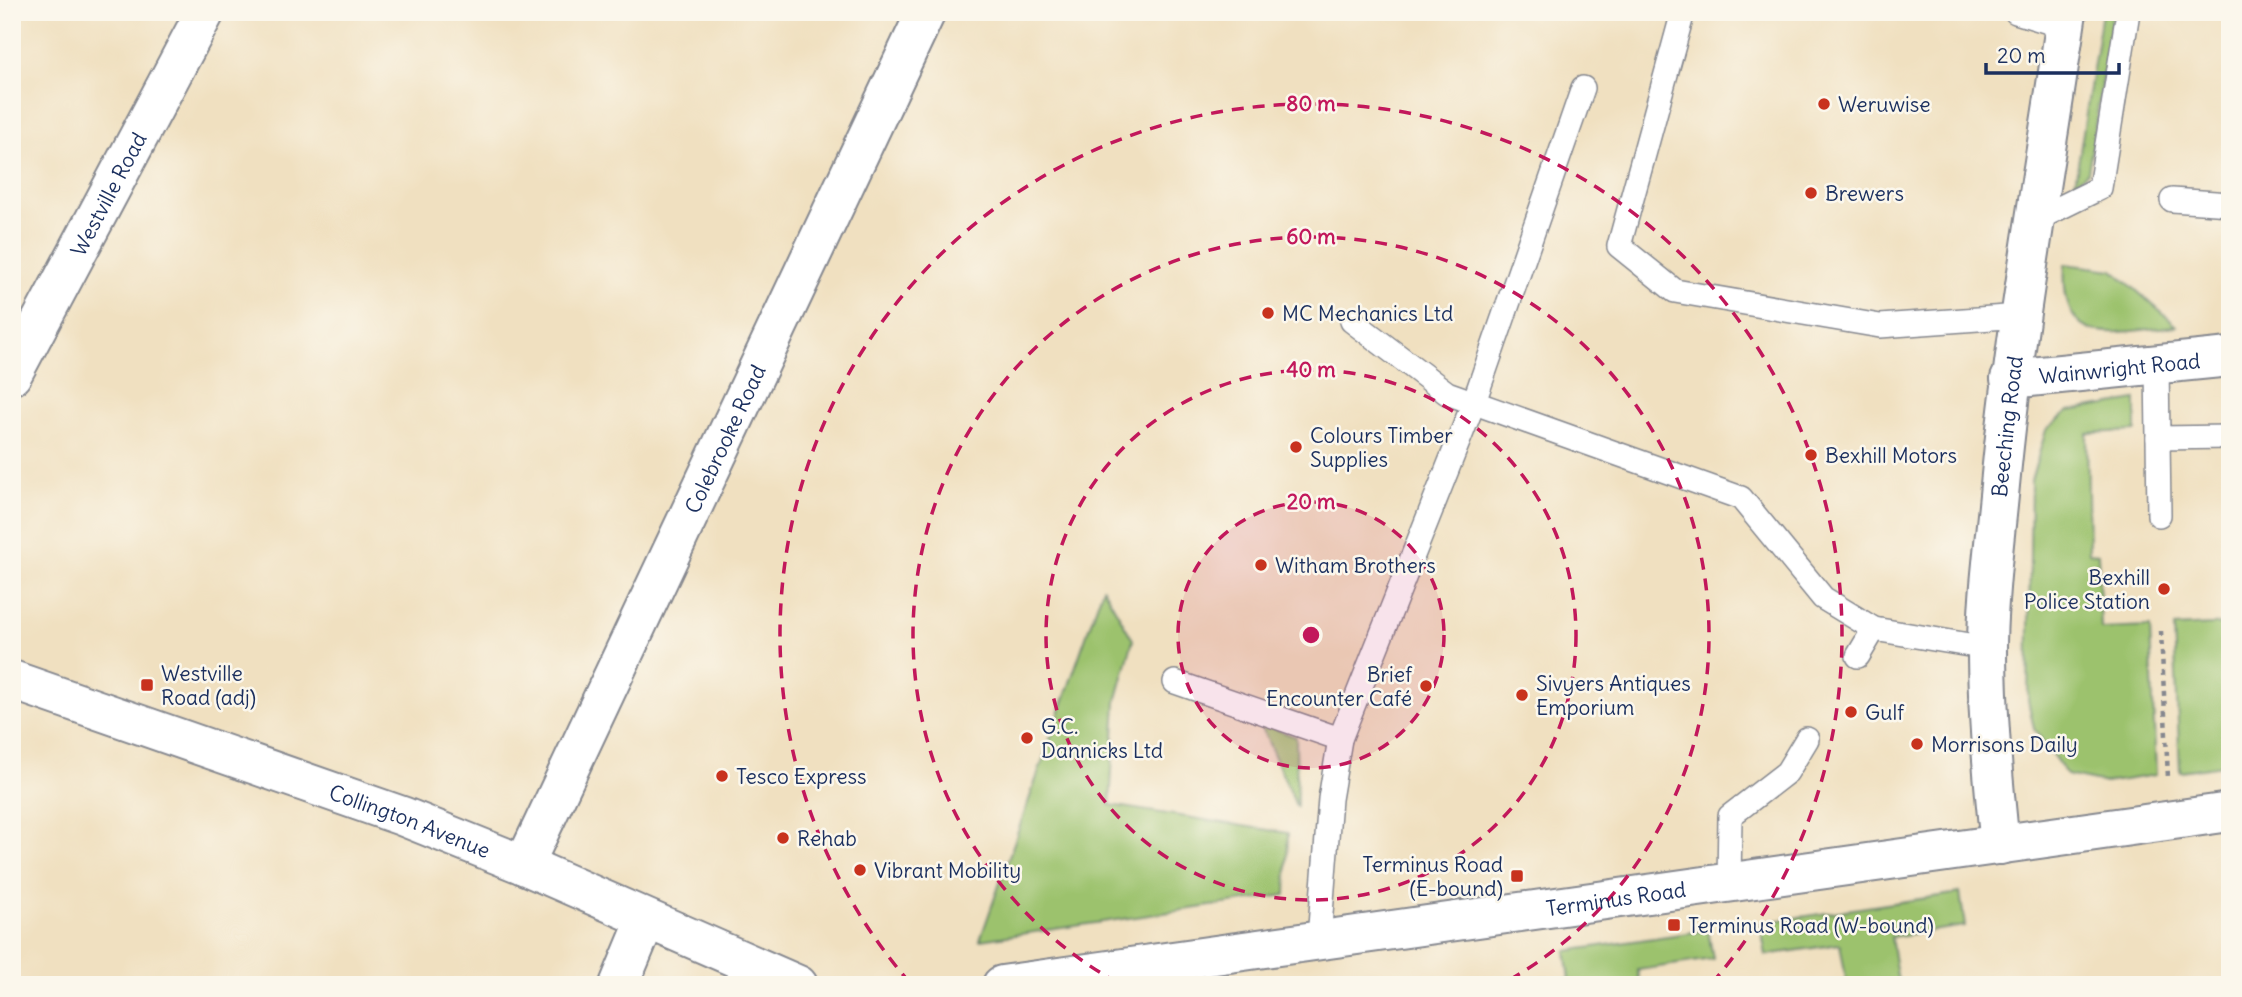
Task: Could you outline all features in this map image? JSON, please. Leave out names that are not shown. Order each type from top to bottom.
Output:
[{"type":"street","name":"Westville Road","points":[[12,375],[205,12]]},
{"type":"street","name":"Colebrooke Road","points":[[524,865],[926,12]]},
{"type":"street","name":"Beeching Road","points":[[2000,845],[1993,780],[1987,648],[2010,379],[2038,219],[2066,20]]},
{"type":"street","name":"Wainwright Road","points":[[2010,379],[2230,357]]},
{"type":"street","name":"Collington Avenue","points":[[12,681],[402,816],[524,865],[799,985]]},
{"type":"street","name":"Terminus Road","points":[[1002,985],[2230,812]]},
{"type":"street","points":[[619,985],[646,920]]},
{"type":"lane","points":[[1683,12],[1619,246],[1675,291],[1880,326],[2020,316]]},
{"type":"lane","points":[[2016,12],[2066,20]]},
{"type":"lane","points":[[2038,219],[2100,188],[2128,12]]},
{"type":"lane","points":[[1318,939],[1330,799],[1340,739],[1474,402],[1583,88]]},
{"type":"lane","points":[[2172,200],[2230,204]]},
{"type":"lane","points":[[1352,321],[1447,393],[1741,498],[1823,598],[1874,629],[1987,648]]},
{"type":"lane","points":[[2157,366],[2159,514]]},
{"type":"lane","points":[[2158,438],[2230,437]]},
{"type":"lane","points":[[1858,656],[1874,629]]},
{"type":"lane","points":[[1175,682],[1340,739]]},
{"type":"lane","points":[[1729,884],[1730,816],[1787,772],[1807,739]]},
{"type":"path","points":[[2161,631],[2170,821]]},
{"type":"green space","points":[[2102,12],[2113,12],[2088,172],[2075,183]]},
{"type":"green space","points":[[2065,264],[2113,270],[2177,326],[2112,332],[2095,330],[2081,324],[2071,312],[2065,292]]},
{"type":"green space","points":[[2136,400],[2136,431],[2087,433],[2089,553],[2098,554],[2101,629],[2150,627],[2156,775],[2105,783],[2067,775],[2034,729],[2028,700],[2031,481],[2046,430],[2069,411]]},
{"type":"green space","points":[[1103,588],[1133,640],[1116,702],[1110,805],[1288,833],[1286,895],[980,940]]},
{"type":"green space","points":[[2230,624],[2230,764],[2180,771],[2174,627]]},
{"type":"green space","points":[[1260,723],[1296,737],[1297,808]]},
{"type":"green space","points":[[1960,893],[1965,926],[1891,937],[1898,982],[1847,985],[1840,944],[1766,955],[1760,923]]},
{"type":"green space","points":[[1708,930],[1713,959],[1638,970],[1640,985],[1546,985],[1546,982],[1570,979],[1566,951]]},
{"type":"place","name":"Weruwise","points":[[1824,104]]},
{"type":"place","name":"Brewers","points":[[1811,193]]},
{"type":"place","name":"MC Mechanics Ltd","points":[[1268,313]]},
{"type":"place","name":"Colours Timber Supplies","points":[[1296,447]]},
{"type":"place","name":"Bexhill Motors","points":[[1811,455]]},
{"type":"place","name":"Witham Brothers","points":[[1261,565]]},
{"type":"place","name":"Bexhill Police Station","points":[[2164,589]]},
{"type":"place","name":"Westville Road (adj)","points":[[147,685]]},
{"type":"place","name":"Brief Encounter Café","points":[[1426,686]]},
{"type":"place","name":"Sivyers Antiques Emporium","points":[[1522,695]]},
{"type":"place","name":"Gulf","points":[[1851,712]]},
{"type":"place","name":"G.C. Dannicks Ltd","points":[[1027,738]]},
{"type":"place","name":"Morrisons Daily","points":[[1917,744]]},
{"type":"place","name":"Tesco Express","points":[[722,776]]},
{"type":"place","name":"Rehab","points":[[783,838]]},
{"type":"place","name":"Vibrant Mobility","points":[[860,870]]},
{"type":"place","name":"Terminus Road (E-bound)","points":[[1517,876]]},
{"type":"place","name":"Terminus Road (W-bound)","points":[[1674,925]]}]
